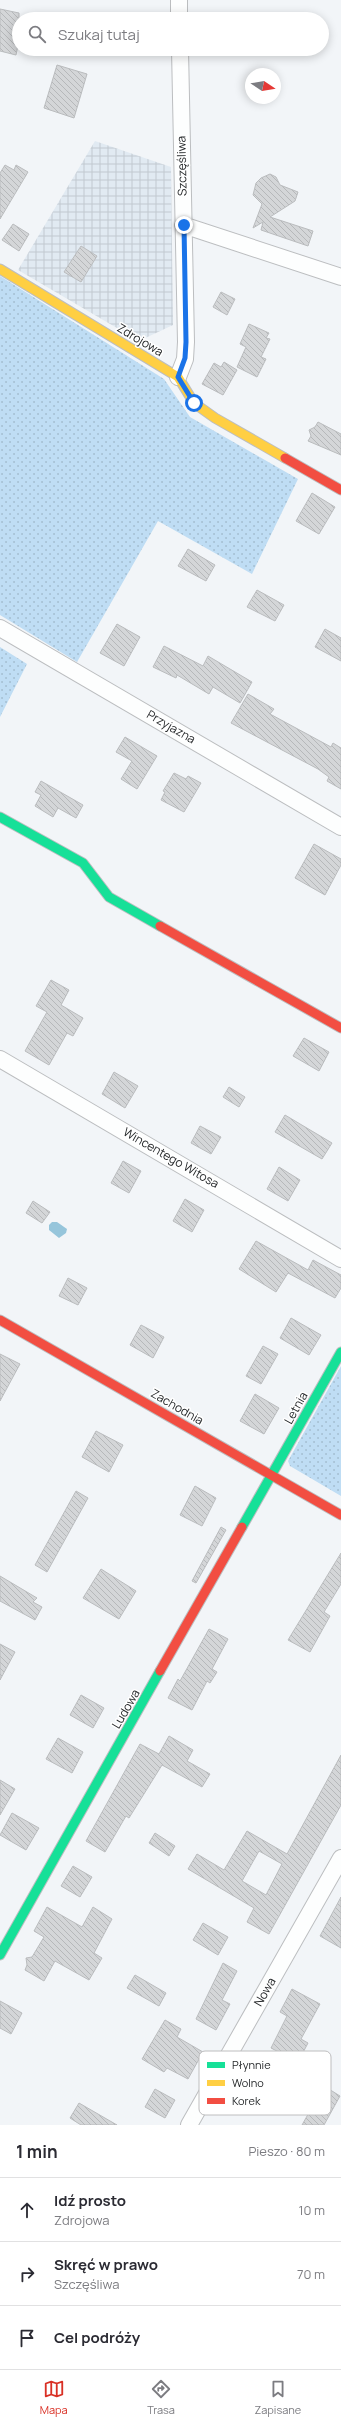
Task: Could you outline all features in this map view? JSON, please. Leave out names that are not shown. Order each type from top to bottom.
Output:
[{"type":"street","points":[[179,0],[179,12]]},
{"type":"street","name":"Szczęśliwa","points":[[178,377],[185,358],[186,342],[180,56]]},
{"type":"street","points":[[184,225],[341,277]]},
{"type":"street","name":"Zdrojowa","points":[[0,269],[178,377],[194,403],[214,418],[341,490]]},
{"type":"street","name":"Przyjazna","points":[[0,628],[341,827]]},
{"type":"street","points":[[0,817],[83,863],[92,872],[101,891],[109,897],[341,1028]]},
{"type":"street","name":"Wincentego Witosa","points":[[0,1059],[341,1258]]},
{"type":"street","name":"Zachodnia","points":[[0,1320],[341,1515]]},
{"type":"street","name":"Letnia","points":[[272,1475],[341,1352]]},
{"type":"street","name":"Ludowa","points":[[0,1955],[272,1475]]},
{"type":"street","name":"Nowa","points":[[231,2051],[341,1858]]},
{"type":"street","name":"Nowa","points":[[189,2125],[199,2107]]},
{"type":"shaded area","points":[[95,141],[171,167],[173,325],[139,341],[18,270]]},
{"type":"shaded area","points":[[0,276],[164,379],[190,417],[298,479],[252,574],[158,521],[77,662],[0,615]]},
{"type":"shaded area","points":[[0,647],[27,664],[0,717]]},
{"type":"shaded area","points":[[52,1222],[57,1222],[67,1229],[66,1233],[59,1238],[49,1230],[49,1225]]},
{"type":"shaded area","points":[[341,1366],[341,1496],[290,1466],[288,1461]]},
{"type":"building","points":[[0,9],[14,12],[12,12],[12,54],[0,51]]},
{"type":"building","points":[[57,65],[87,74],[74,118],[44,108]]},
{"type":"building","points":[[5,165],[14,170],[16,165],[28,172],[0,219],[0,173]]},
{"type":"building","points":[[270,174],[276,177],[280,185],[298,192],[295,201],[270,217],[313,231],[308,246],[261,230],[263,222],[253,228],[262,204],[253,195],[256,183],[261,178]]},
{"type":"building","points":[[13,224],[29,234],[19,251],[2,240]]},
{"type":"building","points":[[81,246],[97,256],[81,282],[64,272]]},
{"type":"building","points":[[221,292],[235,299],[227,315],[213,307]]},
{"type":"building","points":[[249,324],[269,333],[266,338],[270,339],[261,357],[266,359],[257,377],[237,367],[246,347],[240,344]]},
{"type":"building","points":[[224,362],[237,370],[223,395],[202,384],[214,363],[221,367]]},
{"type":"building","points":[[318,422],[341,434],[341,455],[308,441],[311,436],[309,430],[315,427]]},
{"type":"building","points":[[312,493],[335,507],[319,534],[296,521]]},
{"type":"building","points":[[188,549],[215,565],[206,581],[178,566]]},
{"type":"building","points":[[257,590],[284,605],[275,621],[247,607]]},
{"type":"building","points":[[117,624],[140,637],[124,666],[100,653]]},
{"type":"building","points":[[325,629],[341,638],[341,661],[315,647]]},
{"type":"building","points":[[164,646],[203,666],[208,656],[252,682],[240,703],[213,687],[209,694],[177,675],[176,678],[153,667]]},
{"type":"building","points":[[248,694],[274,709],[270,714],[331,747],[333,743],[341,748],[341,789],[327,781],[329,777],[318,769],[231,723]]},
{"type":"building","points":[[125,737],[157,756],[137,789],[121,779],[132,761],[116,752]]},
{"type":"building","points":[[174,773],[186,779],[188,776],[201,783],[184,812],[161,800],[165,792],[163,791]]},
{"type":"building","points":[[41,781],[83,805],[76,818],[58,808],[53,817],[35,806],[41,795],[35,792]]},
{"type":"building","points":[[314,844],[341,859],[341,865],[325,895],[295,878]]},
{"type":"building","points":[[51,980],[69,990],[61,1005],[83,1018],[73,1036],[67,1033],[49,1065],[25,1051],[47,1012],[36,1006]]},
{"type":"building","points":[[304,1038],[329,1052],[319,1071],[293,1056]]},
{"type":"building","points":[[114,1072],[138,1086],[125,1108],[102,1094]]},
{"type":"building","points":[[229,1087],[245,1097],[239,1107],[223,1097]]},
{"type":"building","points":[[285,1115],[332,1143],[322,1159],[275,1132]]},
{"type":"building","points":[[200,1126],[221,1137],[211,1154],[191,1143]]},
{"type":"building","points":[[123,1161],[141,1171],[129,1193],[111,1183]]},
{"type":"building","points":[[279,1167],[300,1180],[288,1201],[267,1189]]},
{"type":"building","points":[[185,1199],[204,1210],[192,1232],[173,1221]]},
{"type":"building","points":[[33,1201],[50,1212],[42,1223],[26,1213]]},
{"type":"building","points":[[256,1241],[308,1270],[313,1260],[341,1275],[341,1288],[335,1298],[288,1273],[276,1292],[239,1269]]},
{"type":"building","points":[[68,1278],[87,1288],[78,1305],[59,1296]]},
{"type":"building","points":[[291,1318],[321,1335],[309,1355],[280,1338]]},
{"type":"building","points":[[141,1325],[164,1337],[153,1358],[130,1345]]},
{"type":"building","points":[[263,1346],[278,1354],[261,1384],[246,1376]]},
{"type":"building","points":[[0,1354],[20,1364],[0,1401]]},
{"type":"building","points":[[255,1394],[279,1408],[264,1434],[240,1421]]},
{"type":"building","points":[[96,1431],[123,1445],[109,1472],[82,1457]]},
{"type":"building","points":[[195,1486],[216,1498],[202,1526],[180,1515]]},
{"type":"building","points":[[76,1491],[88,1498],[47,1572],[35,1565]]},
{"type":"building","points":[[221,1527],[226,1530],[196,1583],[192,1581]]},
{"type":"building","points":[[341,1553],[341,1584],[324,1612],[330,1616],[310,1652],[288,1640]]},
{"type":"building","points":[[101,1569],[136,1591],[119,1619],[83,1598]]},
{"type":"building","points":[[0,1576],[37,1598],[33,1602],[42,1607],[35,1620],[0,1601]]},
{"type":"building","points":[[209,1629],[228,1639],[212,1669],[217,1672],[210,1683],[207,1681],[192,1710],[168,1698],[178,1679],[180,1681]]},
{"type":"building","points":[[0,1644],[15,1652],[0,1680]]},
{"type":"building","points":[[81,1695],[104,1708],[93,1728],[70,1715]]},
{"type":"building","points":[[169,1736],[193,1750],[187,1761],[210,1774],[202,1787],[162,1765],[129,1818],[126,1816],[105,1852],[86,1841],[140,1744],[159,1754]]},
{"type":"building","points":[[58,1738],[83,1752],[72,1773],[46,1759]]},
{"type":"building","points":[[341,1755],[341,1805],[269,1934],[247,1922],[254,1908],[188,1869],[197,1854],[224,1870],[247,1831],[287,1854]],"holes":[[[259,1851],[282,1864],[266,1895],[242,1881]]]},
{"type":"building","points":[[0,1780],[15,1789],[0,1815]]},
{"type":"building","points":[[12,1813],[39,1828],[26,1850],[0,1835]]},
{"type":"building","points":[[155,1833],[175,1846],[169,1856],[149,1843]]},
{"type":"building","points":[[73,1866],[92,1877],[80,1897],[61,1886]]},
{"type":"building","points":[[341,1897],[341,1948],[320,1936]]},
{"type":"building","points":[[47,1907],[82,1927],[93,1907],[112,1919],[94,1953],[102,1958],[89,1980],[55,1961],[44,1981],[25,1970],[27,1965],[26,1958],[32,1957],[44,1937],[34,1931]]},
{"type":"building","points":[[203,1923],[228,1937],[218,1955],[193,1940]]},
{"type":"building","points":[[223,1963],[237,1971],[222,2000],[230,2004],[216,2030],[196,2019]]},
{"type":"building","points":[[135,1975],[166,1993],[159,2006],[127,1988]]},
{"type":"building","points":[[292,1989],[320,2004],[301,2039],[308,2043],[304,2051],[277,2051],[271,2048],[287,2016],[280,2012]]},
{"type":"building","points":[[0,2001],[22,2013],[11,2034],[0,2028]]},
{"type":"building","points":[[165,2020],[181,2029],[177,2037],[201,2051],[199,2051],[199,2059],[188,2079],[167,2068],[164,2072],[142,2059]]},
{"type":"building","points":[[155,2089],[175,2100],[165,2118],[145,2107]]},
{"type":"building","points":[[331,2090],[340,2096],[331,2112]]},
{"type":"building","points":[[79,2103],[117,2125],[81,2125],[70,2118]]},
{"type":"building","points":[[308,2115],[330,2115],[324,2125],[302,2125]]},
{"type":"traffic: fast","points":[[0,817],[83,863],[109,897],[160,926]]},
{"type":"traffic: fast","points":[[242,1527],[341,1352]]},
{"type":"traffic: fast","points":[[0,1955],[160,1671]]},
{"type":"traffic: slow","points":[[0,269],[178,377],[194,403],[215,418],[285,458]]},
{"type":"traffic: jam","points":[[285,458],[341,490]]},
{"type":"traffic: jam","points":[[160,926],[341,1028]]},
{"type":"traffic: jam","points":[[0,1320],[341,1515]]},
{"type":"traffic: jam","points":[[160,1671],[242,1527]]},
{"type":"route","points":[[184,225],[186,342],[185,358],[178,377],[184,384],[194,403]]}]
